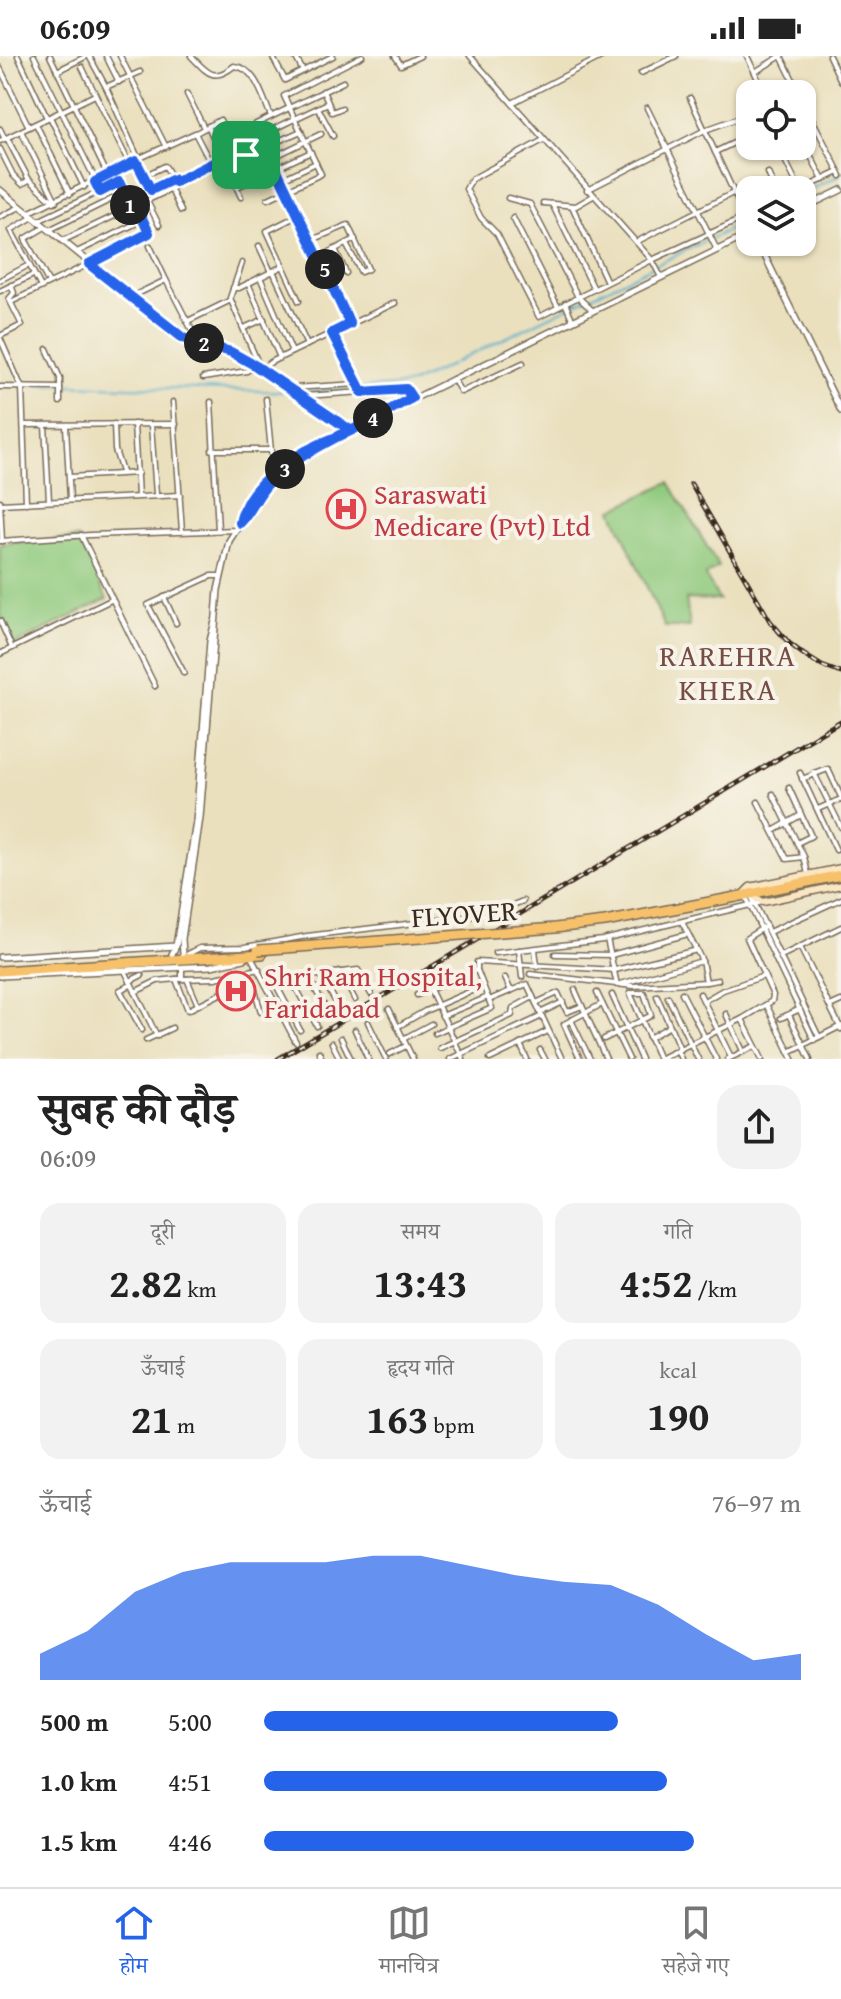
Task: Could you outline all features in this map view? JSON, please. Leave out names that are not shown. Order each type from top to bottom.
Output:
[{"type":"highway","name":"FLYOVER","points":[[0,971],[180,952],[257,954],[588,929],[841,880]]},
{"type":"highway","points":[[0,971],[257,954]]},
{"type":"main road","points":[[841,868],[750,887],[748,900],[841,880]]},
{"type":"street","points":[[18,56],[84,187]]},
{"type":"street","points":[[34,56],[100,192]]},
{"type":"street","points":[[50,56],[108,176]]},
{"type":"street","points":[[57,71],[88,56],[106,87],[154,197]]},
{"type":"street","points":[[106,56],[119,82]]},
{"type":"street","points":[[120,56],[166,147]]},
{"type":"street","points":[[192,58],[200,56]]},
{"type":"street","points":[[272,56],[283,79],[333,56]]},
{"type":"street","points":[[295,56],[303,71]]},
{"type":"street","points":[[318,56],[321,62]]},
{"type":"street","points":[[268,199],[320,175],[284,98],[286,94],[362,56]]},
{"type":"street","points":[[395,56],[401,65],[420,56]]},
{"type":"street","points":[[470,56],[654,263],[661,277]]},
{"type":"street","points":[[512,103],[603,56]]},
{"type":"street","points":[[641,73],[676,56]]},
{"type":"street","points":[[747,56],[759,80]]},
{"type":"street","points":[[755,72],[781,56],[793,80]]},
{"type":"street","points":[[829,56],[841,81]]},
{"type":"street","points":[[192,58],[217,76],[234,66],[246,69],[271,116]]},
{"type":"street","points":[[82,67],[130,163]]},
{"type":"street","points":[[0,68],[29,127]]},
{"type":"street","points":[[106,87],[140,72]]},
{"type":"street","points":[[343,82],[256,124],[350,324]]},
{"type":"street","points":[[323,91],[334,112],[342,108]]},
{"type":"street","points":[[187,94],[241,197]]},
{"type":"street","points":[[4,139],[96,95]]},
{"type":"street","points":[[690,98],[736,199]]},
{"type":"street","points":[[261,135],[328,103]]},
{"type":"street","points":[[318,108],[333,136]]},
{"type":"street","points":[[647,108],[717,250]]},
{"type":"street","points":[[587,190],[705,130],[736,119]]},
{"type":"street","points":[[41,287],[27,266],[11,230],[55,201],[221,121],[236,151]]},
{"type":"street","points":[[36,124],[70,194]]},
{"type":"street","points":[[816,127],[840,173],[816,184]]},
{"type":"street","points":[[0,129],[29,180],[55,201]]},
{"type":"street","points":[[21,131],[55,201]]},
{"type":"street","points":[[151,190],[236,151],[247,155],[301,131]]},
{"type":"street","points":[[196,133],[211,164]]},
{"type":"street","points":[[232,177],[321,134]]},
{"type":"street","points":[[545,139],[472,179],[466,189],[481,218],[494,229],[539,317],[558,307],[567,307],[607,282],[654,263],[736,221]]},
{"type":"street","points":[[715,152],[736,142]]},
{"type":"street","points":[[0,149],[17,180],[22,184],[29,180]]},
{"type":"street","points":[[237,187],[311,152]]},
{"type":"street","points":[[243,153],[255,179]]},
{"type":"street","points":[[813,160],[823,180]]},
{"type":"street","points":[[786,162],[793,176]]},
{"type":"street","points":[[281,179],[316,163]]},
{"type":"street","points":[[152,172],[165,166],[174,180],[171,190],[181,211]]},
{"type":"street","points":[[11,302],[148,235],[143,220],[124,193],[115,172]]},
{"type":"street","points":[[33,217],[119,182]]},
{"type":"street","points":[[62,241],[171,190]]},
{"type":"street","points":[[816,202],[841,190]]},
{"type":"street","points":[[1,193],[183,338],[231,352],[350,430]]},
{"type":"street","points":[[49,283],[25,239],[124,193]]},
{"type":"street","points":[[635,242],[733,193]]},
{"type":"street","points":[[543,203],[572,206],[583,204],[593,196]]},
{"type":"street","points":[[508,198],[530,204],[580,299],[593,311]]},
{"type":"street","points":[[147,201],[159,225]]},
{"type":"street","points":[[552,204],[594,289]]},
{"type":"street","points":[[572,206],[607,282]]},
{"type":"street","points":[[0,217],[20,207]]},
{"type":"street","points":[[299,215],[267,231],[299,301]]},
{"type":"street","points":[[513,218],[558,307]]},
{"type":"street","points":[[75,252],[143,220]]},
{"type":"street","points":[[312,240],[347,225],[368,269],[361,272],[346,244]]},
{"type":"street","points":[[320,257],[355,239]]},
{"type":"street","points":[[238,526],[248,505],[273,473],[318,445],[736,241]]},
{"type":"street","points":[[150,246],[198,342]]},
{"type":"street","points":[[259,246],[307,345]]},
{"type":"street","points":[[335,249],[346,273]]},
{"type":"street","points":[[765,256],[841,411]]},
{"type":"street","points":[[242,263],[231,300],[259,360],[259,368]]},
{"type":"street","points":[[0,280],[27,266]]},
{"type":"street","points":[[233,288],[283,266]]},
{"type":"street","points":[[0,291],[33,275]]},
{"type":"street","points":[[260,277],[292,352]]},
{"type":"street","points":[[131,297],[166,280]]},
{"type":"street","points":[[248,283],[280,358]]},
{"type":"street","points":[[11,285],[14,292],[9,298],[22,325],[0,337],[21,385],[26,503]]},
{"type":"street","points":[[188,321],[231,300]]},
{"type":"street","points":[[203,378],[259,368],[395,303]]},
{"type":"street","points":[[567,307],[573,321]]},
{"type":"street","points":[[244,328],[265,319]]},
{"type":"street","points":[[332,333],[360,388]]},
{"type":"street","points":[[47,349],[60,385],[60,402]]},
{"type":"street","points":[[453,379],[461,392],[523,363]]},
{"type":"street","points":[[0,387],[60,385]]},
{"type":"street","points":[[296,393],[360,388],[406,389],[412,398]]},
{"type":"street","points":[[296,393],[360,388]]},
{"type":"street","points":[[266,399],[273,473]]},
{"type":"street","points":[[173,402],[182,531]]},
{"type":"street","points":[[211,402],[218,530]]},
{"type":"street","points":[[151,423],[156,494]]},
{"type":"street","points":[[114,424],[115,450],[123,473]]},
{"type":"street","points":[[134,424],[138,496]]},
{"type":"street","points":[[24,425],[176,424]]},
{"type":"street","points":[[45,425],[49,501]]},
{"type":"street","points":[[66,425],[70,499]]},
{"type":"street","points":[[180,952],[196,822],[210,641],[229,541],[266,486],[338,436]]},
{"type":"street","points":[[212,450],[270,450]]},
{"type":"street","points":[[70,477],[138,473]]},
{"type":"street","points":[[180,495],[0,503],[1,541],[218,530],[238,526]]},
{"type":"street","points":[[81,535],[155,686]]},
{"type":"street","points":[[184,673],[148,605],[211,576],[221,576]]},
{"type":"street","points":[[164,597],[176,623]]},
{"type":"street","points":[[0,654],[111,600]]},
{"type":"street","points":[[0,621],[12,648]]},
{"type":"street","points":[[817,810],[841,798],[828,769],[801,776],[817,810],[836,850]]},
{"type":"street","points":[[814,773],[841,827]]},
{"type":"street","points":[[789,788],[811,836],[797,843]]},
{"type":"street","points":[[773,794],[804,857],[808,875]]},
{"type":"street","points":[[758,802],[787,859],[804,857]]},
{"type":"street","points":[[773,831],[801,815]]},
{"type":"street","points":[[769,932],[841,899]]},
{"type":"street","points":[[495,953],[607,939],[682,922],[748,900],[764,927],[816,1038]]},
{"type":"street","points":[[0,957],[180,952],[251,946],[307,936],[490,914],[523,901]]},
{"type":"street","points":[[682,922],[702,961],[706,982]]},
{"type":"street","points":[[764,927],[781,956],[816,1038]]},
{"type":"street","points":[[604,1039],[641,1021],[651,1014],[644,993],[630,993],[641,1021],[649,1038],[661,1058],[767,1006],[773,995],[747,938],[764,927]]},
{"type":"street","points":[[781,956],[841,927]]},
{"type":"street","points":[[555,954],[611,955],[688,934]]},
{"type":"street","points":[[180,936],[180,952]]},
{"type":"street","points":[[607,939],[617,985]]},
{"type":"street","points":[[789,1052],[841,1027],[800,947]]},
{"type":"street","points":[[535,949],[537,967]]},
{"type":"street","points":[[519,950],[522,977]]},
{"type":"street","points":[[435,1033],[491,1008],[477,970],[476,964],[479,962],[615,970],[697,950]]},
{"type":"street","points":[[0,971],[215,965],[257,954],[259,969],[296,1042]]},
{"type":"street","points":[[617,985],[702,961]]},
{"type":"street","points":[[182,965],[186,1009],[243,982],[255,989],[261,1012]]},
{"type":"street","points":[[123,968],[157,1036]]},
{"type":"street","points":[[135,992],[157,981],[229,976],[259,969]]},
{"type":"street","points":[[417,995],[477,970]]},
{"type":"street","points":[[255,989],[274,981],[360,971],[371,994]]},
{"type":"street","points":[[340,972],[355,1000]]},
{"type":"street","points":[[530,974],[633,986],[718,980]]},
{"type":"street","points":[[142,975],[120,990],[142,1030]]},
{"type":"street","points":[[321,975],[340,1010]]},
{"type":"street","points":[[308,976],[330,1016]]},
{"type":"street","points":[[704,1001],[723,990],[764,976]]},
{"type":"street","points":[[505,978],[511,991]]},
{"type":"street","points":[[182,979],[198,1005]]},
{"type":"street","points":[[291,979],[317,1026]]},
{"type":"street","points":[[274,981],[300,1030]]},
{"type":"street","points":[[442,1016],[527,984],[562,1059]]},
{"type":"street","points":[[397,1027],[483,986]]},
{"type":"street","points":[[430,989],[462,1057]]},
{"type":"street","points":[[575,990],[606,1059]]},
{"type":"street","points":[[440,1048],[512,1015],[513,1008],[557,992],[567,1012],[582,1006]]},
{"type":"street","points":[[597,993],[629,1059]]},
{"type":"street","points":[[682,993],[716,1059]]},
{"type":"street","points":[[700,994],[730,1058],[755,1045]]},
{"type":"street","points":[[612,995],[641,1059]]},
{"type":"street","points":[[657,996],[681,1059]]},
{"type":"street","points":[[668,997],[698,1059]]},
{"type":"street","points":[[830,1006],[841,1001]]},
{"type":"street","points":[[450,1059],[462,1057],[563,1002]]},
{"type":"street","points":[[578,1059],[564,1025],[602,1004]]},
{"type":"street","points":[[767,1006],[793,1059]]},
{"type":"street","points":[[389,1009],[413,1059]]},
{"type":"street","points":[[781,1018],[800,1009]]},
{"type":"street","points":[[726,1014],[743,1051]]},
{"type":"street","points":[[789,1015],[810,1059]]},
{"type":"street","points":[[742,1019],[762,1059]]},
{"type":"street","points":[[571,1020],[590,1059]]},
{"type":"street","points":[[368,1022],[386,1057],[407,1046]]},
{"type":"street","points":[[403,1039],[431,1024]]},
{"type":"street","points":[[649,1038],[670,1026]]},
{"type":"street","points":[[146,1040],[172,1028]]},
{"type":"street","points":[[355,1030],[368,1059]]},
{"type":"street","points":[[490,1059],[548,1031]]},
{"type":"street","points":[[341,1038],[351,1059]]},
{"type":"street","points":[[332,1043],[340,1059]]},
{"type":"street","points":[[520,1044],[527,1059]]},
{"type":"street","points":[[540,1050],[545,1059]]},
{"type":"street","points":[[319,1052],[322,1059]]},
{"type":"street","points":[[504,1052],[508,1059]]},
{"type":"green space","points":[[669,482],[719,567],[705,575],[719,600],[686,599],[690,627],[665,627],[612,510]]},
{"type":"green space","points":[[78,538],[107,599],[14,645],[0,613],[0,544]]},
{"type":"waterway","points":[[816,187],[840,175]]},
{"type":"waterway","points":[[712,238],[736,226]]},
{"type":"waterway","points":[[454,363],[709,239]]},
{"type":"waterway","points":[[300,392],[408,385],[451,365]]},
{"type":"waterway","points":[[0,383],[294,392]]},
{"type":"railway","points":[[691,484],[770,621],[803,654],[841,673]]},
{"type":"railway","points":[[278,1059],[841,721]]},
{"type":"place","name":"Saraswati Medicare (Pvt) Ltd","points":[[346,509]]},
{"type":"place","name":"Shri Ram Hospital, Faridabad","points":[[236,991]]},
{"type":"district","name":"RAREHRA KHERA","points":[[728,672]]},
{"type":"route","points":[[246,155],[239,150],[175,182],[174,179],[151,190],[136,161],[95,182],[100,192],[119,182],[131,207],[136,205],[149,233],[89,264],[183,338],[231,352],[350,430],[277,476],[258,496],[240,523],[248,505],[273,473],[332,437],[338,436],[350,430],[412,398],[408,389],[362,392],[332,333],[350,324],[312,240],[266,147],[246,155]]}]
